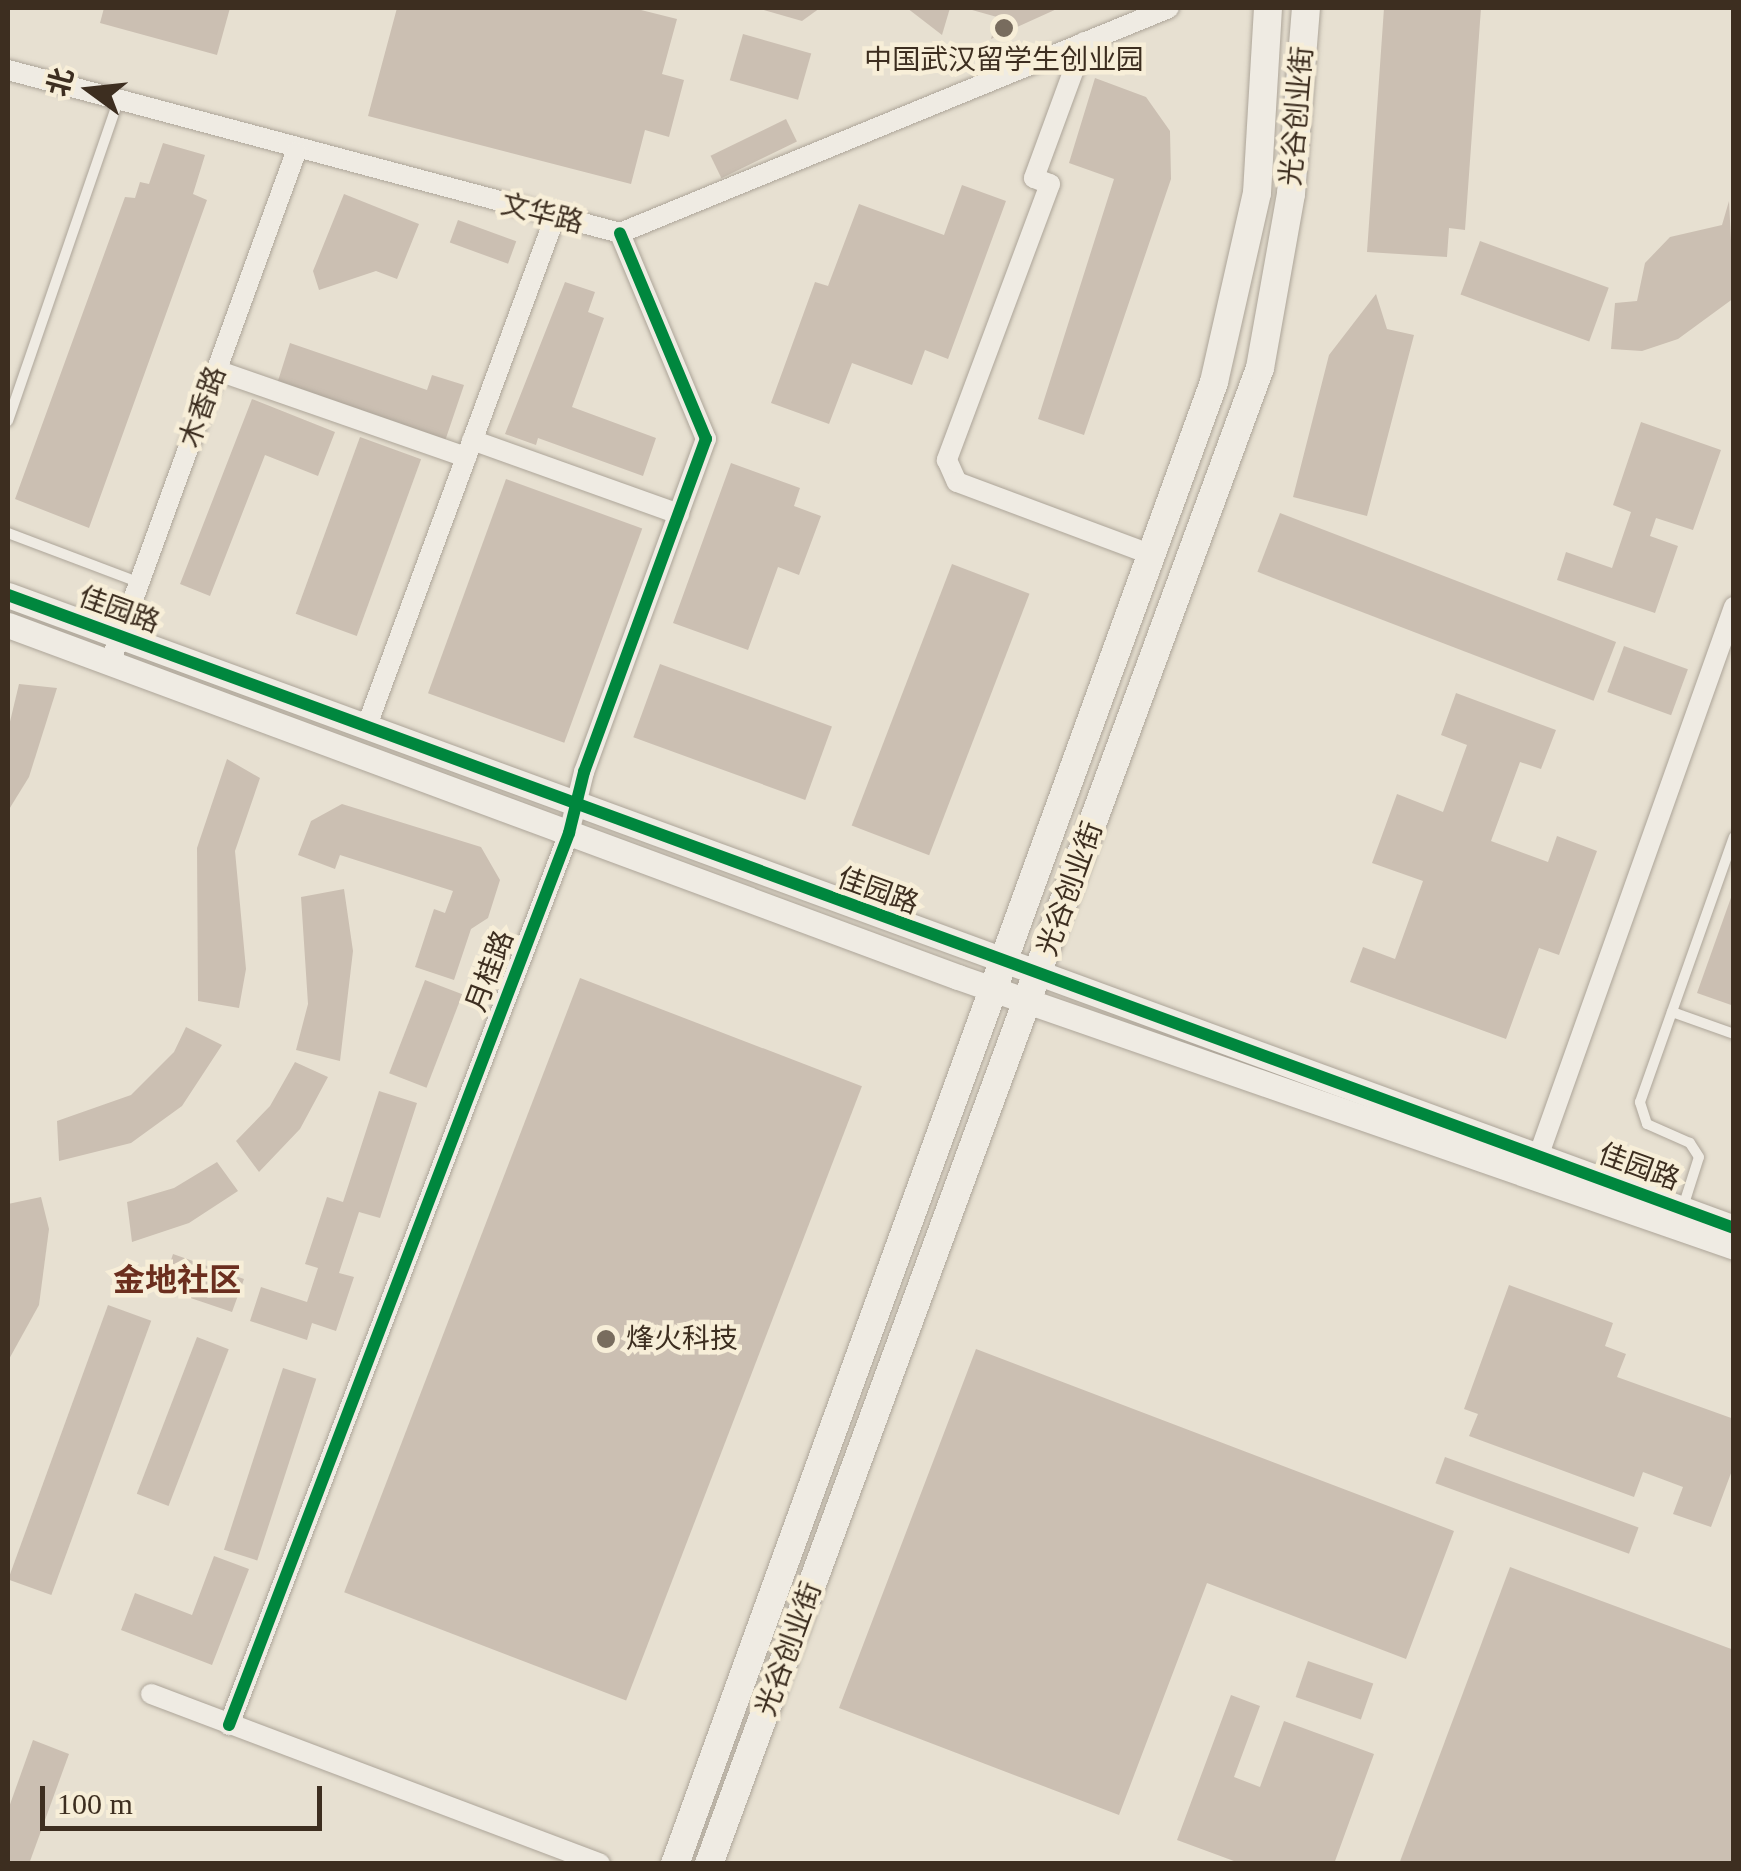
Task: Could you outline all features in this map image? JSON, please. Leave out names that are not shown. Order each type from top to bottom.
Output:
[{"type":"main road","name":"光谷创业街","points":[[675,1864],[1000,959],[1214,382],[1257,193],[1268,8]]},
{"type":"main road","name":"光谷创业街","points":[[709,1864],[1032,1001],[1260,368],[1291,194],[1306,8]]},
{"type":"street","name":"文华路","points":[[8,70],[296,152],[620,234],[1168,8]]},
{"type":"street","points":[[1084,42],[1034,178],[1050,184],[946,460],[958,482],[1150,554]]},
{"type":"street","name":"木香路","points":[[110,662],[296,152]]},
{"type":"street","points":[[366,728],[554,217]]},
{"type":"street","name":"月桂路","points":[[229,1725],[570,833],[584,772],[706,439],[620,234]]},
{"type":"street","points":[[216,370],[678,514]]},
{"type":"street","name":"佳园路","points":[[8,596],[1734,1228]]},
{"type":"street","points":[[1538,1157],[1734,606]]},
{"type":"street","name":"佳园路","points":[[8,625],[990,988],[1734,1246]]},
{"type":"street","points":[[151,1694],[600,1864]]},
{"type":"lane","points":[[8,421],[118,102]]},
{"type":"lane","points":[[8,534],[138,582]]},
{"type":"lane","points":[[1682,1210],[1699,1157],[1690,1143],[1647,1124],[1640,1102],[1734,838]]},
{"type":"lane","points":[[1672,1012],[1734,1034]]},
{"type":"building","points":[[104,8],[230,8],[217,55],[100,23]]},
{"type":"building","points":[[397,8],[633,8],[677,19],[662,74],[684,80],[669,137],[645,130],[631,184],[368,116]]},
{"type":"building","points":[[757,8],[820,8],[802,21]]},
{"type":"building","name":"中国武汉留学生创业园","points":[[907,8],[950,8],[942,35]]},
{"type":"building","name":"中国武汉留学生创业园","points":[[965,8],[1059,8],[991,39],[997,17]]},
{"type":"building","points":[[1384,8],[1481,8],[1465,230],[1449,228],[1447,257],[1367,252]]},
{"type":"building","points":[[743,34],[811,54],[798,100],[730,80]]},
{"type":"building","points":[[1095,78],[1146,97],[1170,131],[1171,179],[1084,435],[1038,419],[1114,179],[1069,163]]},
{"type":"building","points":[[786,119],[797,141],[721,178],[711,156]]},
{"type":"building","points":[[163,143],[205,155],[193,194],[207,200],[89,528],[15,499],[125,197],[135,198],[140,182],[149,184]]},
{"type":"building","points":[[962,185],[1006,201],[948,359],[925,350],[912,385],[852,363],[829,424],[771,403],[815,282],[828,286],[859,204],[944,235]]},
{"type":"building","points":[[344,194],[419,224],[397,279],[376,271],[319,290],[313,271]]},
{"type":"building","points":[[1729,201],[1734,298],[1678,339],[1642,351],[1611,349],[1615,303],[1637,301],[1645,263],[1670,237],[1722,225]]},
{"type":"building","points":[[458,220],[516,241],[508,264],[450,243]]},
{"type":"building","points":[[1480,241],[1609,288],[1589,341],[1461,295]]},
{"type":"building","points":[[565,282],[595,292],[588,312],[604,318],[572,407],[656,438],[643,476],[538,438],[536,445],[505,434]]},
{"type":"building","points":[[1376,294],[1387,329],[1414,335],[1367,516],[1293,497],[1329,355]]},
{"type":"building","points":[[290,343],[427,390],[432,375],[464,385],[445,441],[277,384]]},
{"type":"building","points":[[252,399],[335,432],[318,476],[265,455],[210,596],[180,584]]},
{"type":"building","points":[[1641,422],[1721,450],[1693,530],[1656,518],[1650,536],[1678,546],[1655,613],[1557,580],[1566,552],[1612,568],[1631,512],[1613,505]]},
{"type":"building","points":[[360,437],[421,459],[357,636],[296,614]]},
{"type":"building","points":[[731,463],[800,488],[794,506],[821,516],[799,575],[778,567],[748,650],[673,623]]},
{"type":"building","points":[[506,479],[642,529],[564,743],[428,693]]},
{"type":"building","points":[[1280,513],[1616,642],[1594,701],[1257,572]]},
{"type":"building","points":[[952,564],[1029,594],[929,855],[852,825]]},
{"type":"building","points":[[1624,646],[1688,669],[1671,715],[1607,692]]},
{"type":"building","points":[[660,664],[832,727],[805,800],[633,737]]},
{"type":"building","points":[[19,684],[57,688],[29,777],[8,811],[8,730]]},
{"type":"building","points":[[1456,693],[1556,730],[1541,769],[1520,762],[1491,841],[1548,862],[1557,836],[1597,851],[1559,955],[1539,948],[1506,1039],[1350,982],[1363,947],[1395,959],[1423,881],[1372,863],[1397,794],[1443,812],[1467,745],[1441,735]]},
{"type":"building","points":[[227,759],[260,778],[235,851],[246,969],[239,1008],[198,1001],[197,848]]},
{"type":"building","points":[[342,804],[481,847],[500,880],[488,918],[471,929],[454,980],[415,967],[434,909],[445,913],[453,891],[340,855],[335,869],[298,855],[311,821]]},
{"type":"building","points":[[344,889],[353,951],[340,1061],[296,1050],[308,1004],[301,897]]},
{"type":"building","points":[[1734,892],[1734,1006],[1697,993]]},
{"type":"building","name":"烽火科技","points":[[580,978],[862,1086],[626,1701],[344,1592]]},
{"type":"building","points":[[425,980],[462,994],[427,1088],[389,1073]]},
{"type":"building","points":[[186,1027],[222,1045],[182,1106],[131,1143],[59,1161],[57,1121],[131,1095],[174,1052]]},
{"type":"building","points":[[295,1062],[328,1077],[300,1129],[259,1172],[236,1141],[270,1106]]},
{"type":"building","points":[[379,1091],[417,1103],[380,1218],[359,1212],[339,1273],[354,1277],[336,1331],[312,1323],[307,1340],[250,1321],[261,1287],[307,1302],[318,1268],[305,1264],[327,1197],[343,1202]]},
{"type":"building","points":[[217,1162],[238,1191],[189,1223],[132,1242],[127,1202],[174,1188]]},
{"type":"building","points":[[41,1197],[49,1229],[39,1305],[8,1361],[8,1204]]},
{"type":"building","points":[[173,1254],[244,1279],[232,1312],[152,1285],[160,1263],[169,1266]]},
{"type":"building","points":[[1509,1285],[1613,1323],[1605,1346],[1626,1354],[1617,1377],[1734,1419],[1734,1465],[1711,1527],[1673,1514],[1683,1487],[1643,1472],[1634,1497],[1469,1436],[1478,1414],[1464,1409]]},
{"type":"building","points":[[108,1305],[151,1321],[51,1595],[8,1579]]},
{"type":"building","points":[[197,1337],[229,1349],[169,1506],[137,1494]]},
{"type":"building","points":[[976,1349],[1454,1531],[1406,1659],[1207,1583],[1119,1815],[839,1708]]},
{"type":"building","points":[[283,1368],[316,1379],[257,1560],[224,1550]]},
{"type":"building","points":[[1445,1457],[1639,1527],[1629,1554],[1435,1483]]},
{"type":"building","points":[[214,1556],[249,1569],[212,1665],[121,1630],[135,1593],[192,1615]]},
{"type":"building","points":[[1510,1567],[1734,1650],[1734,1864],[1399,1864]]},
{"type":"building","points":[[1308,1661],[1373,1683],[1361,1719],[1296,1697]]},
{"type":"building","points":[[1231,1695],[1260,1706],[1234,1777],[1260,1787],[1284,1721],[1374,1754],[1334,1864],[1242,1864],[1177,1840]]},
{"type":"building","points":[[33,1740],[69,1754],[29,1864],[8,1864],[8,1810]]},
{"type":"cycle path","points":[[229,1725],[569,833],[584,772],[706,439],[620,233]]},
{"type":"cycle path","points":[[8,595],[1734,1228]]},
{"type":"place","name":"中国武汉留学生创业园","points":[[1004,28]]},
{"type":"place","name":"烽火科技","points":[[606,1339]]},
{"type":"district","name":"金地社区","points":[[177,1280]]}]
